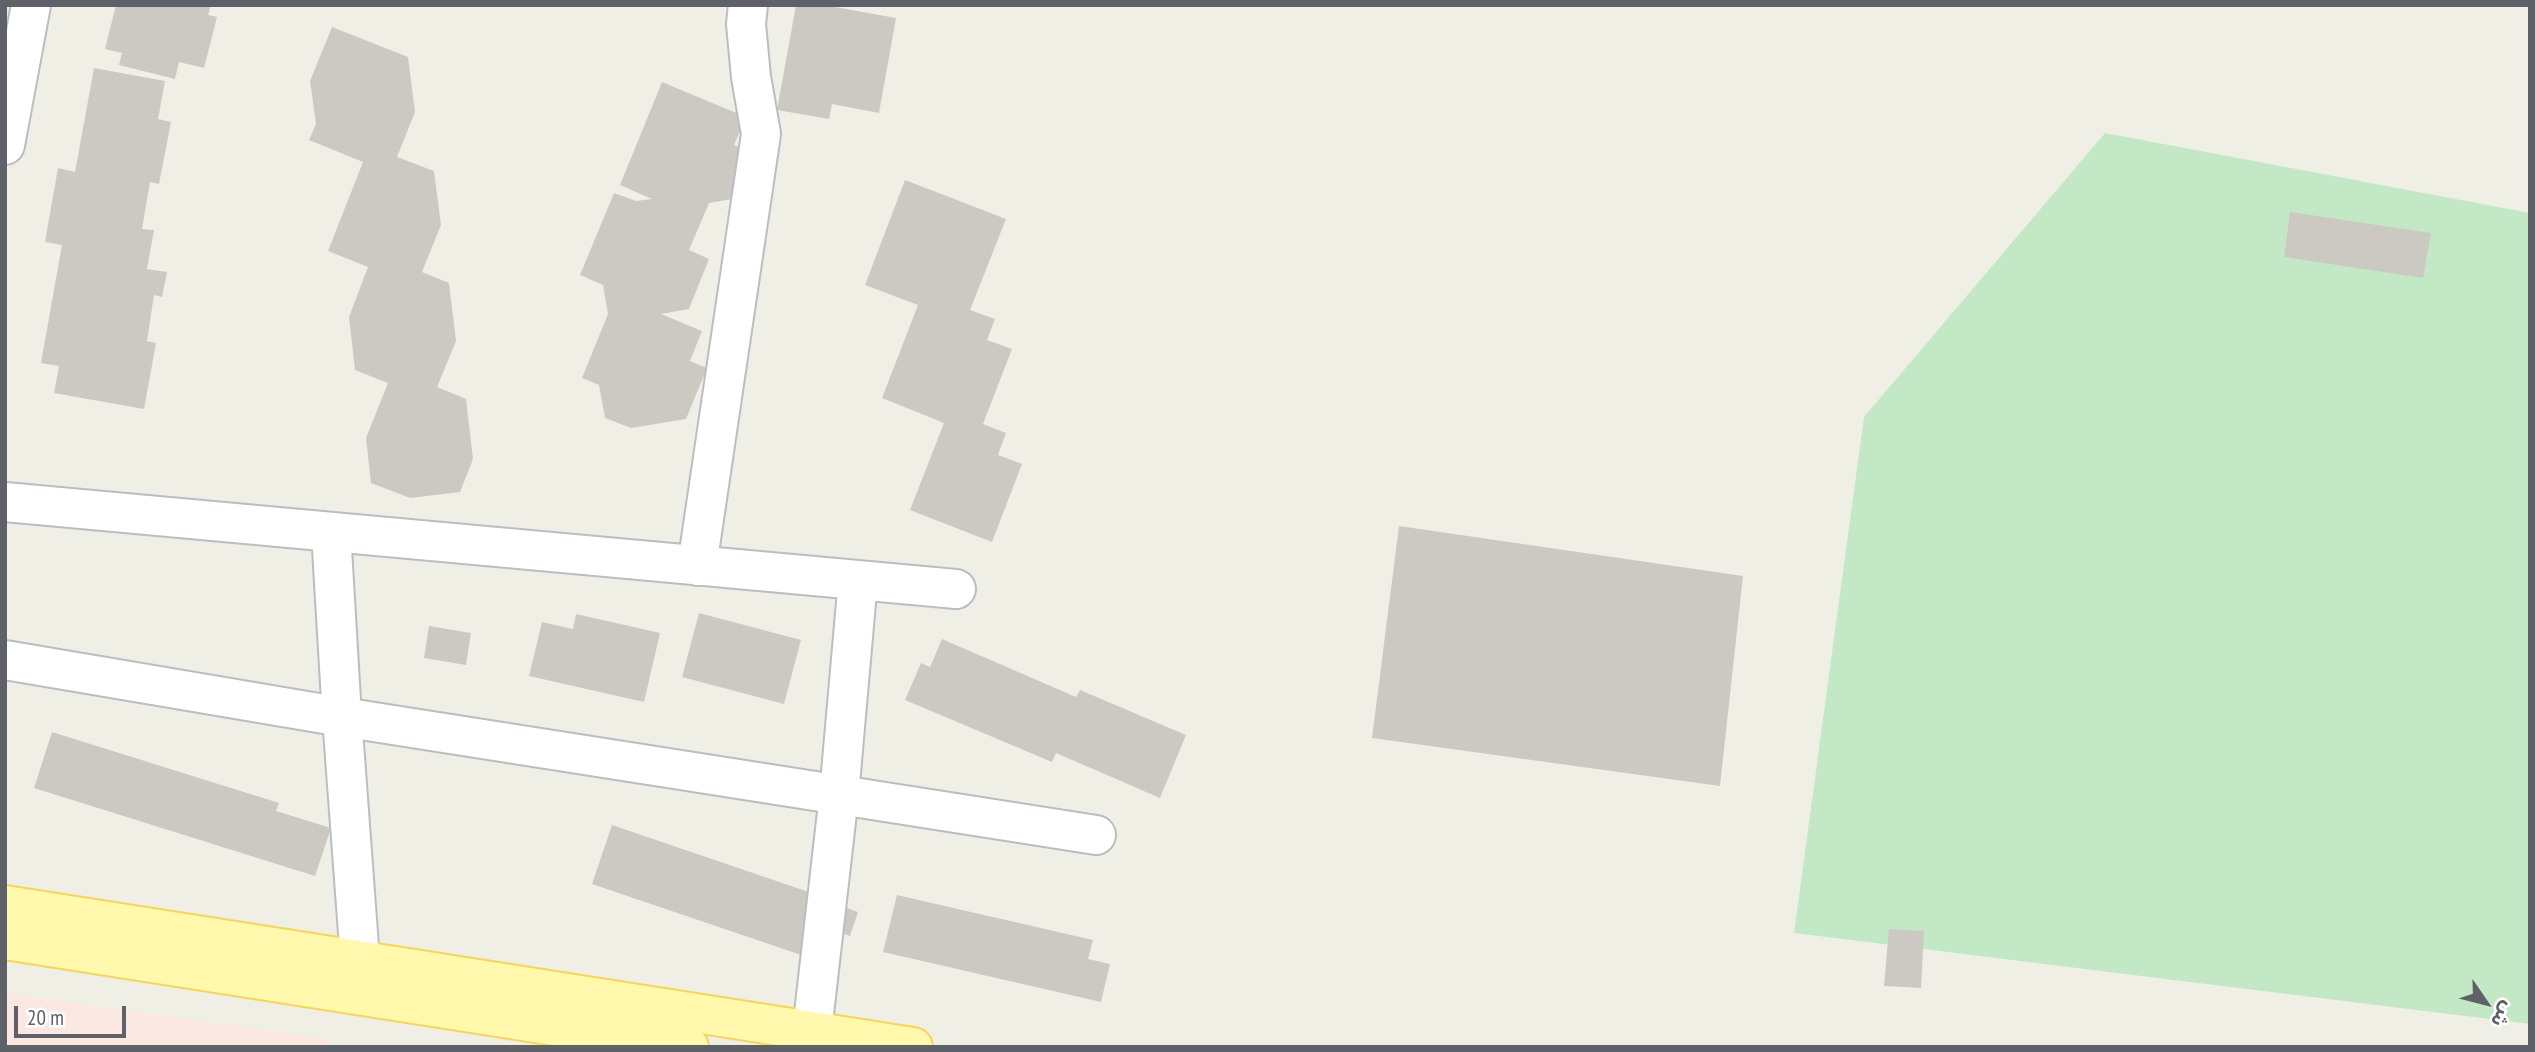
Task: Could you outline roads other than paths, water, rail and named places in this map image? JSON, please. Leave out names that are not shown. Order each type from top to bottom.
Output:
[{"type":"main road","points":[[5,905],[913,1047]]},
{"type":"main road","points":[[5,940],[689,1047]]},
{"type":"street","points":[[5,145],[9,101],[31,5]]},
{"type":"street","points":[[697,566],[761,134],[751,77],[746,24],[748,5]]},
{"type":"street","points":[[5,502],[956,589]]},
{"type":"street","points":[[331,532],[360,960]]},
{"type":"street","points":[[812,1031],[839,795],[858,580]]},
{"type":"street","points":[[5,660],[342,717],[1096,835]]}]
